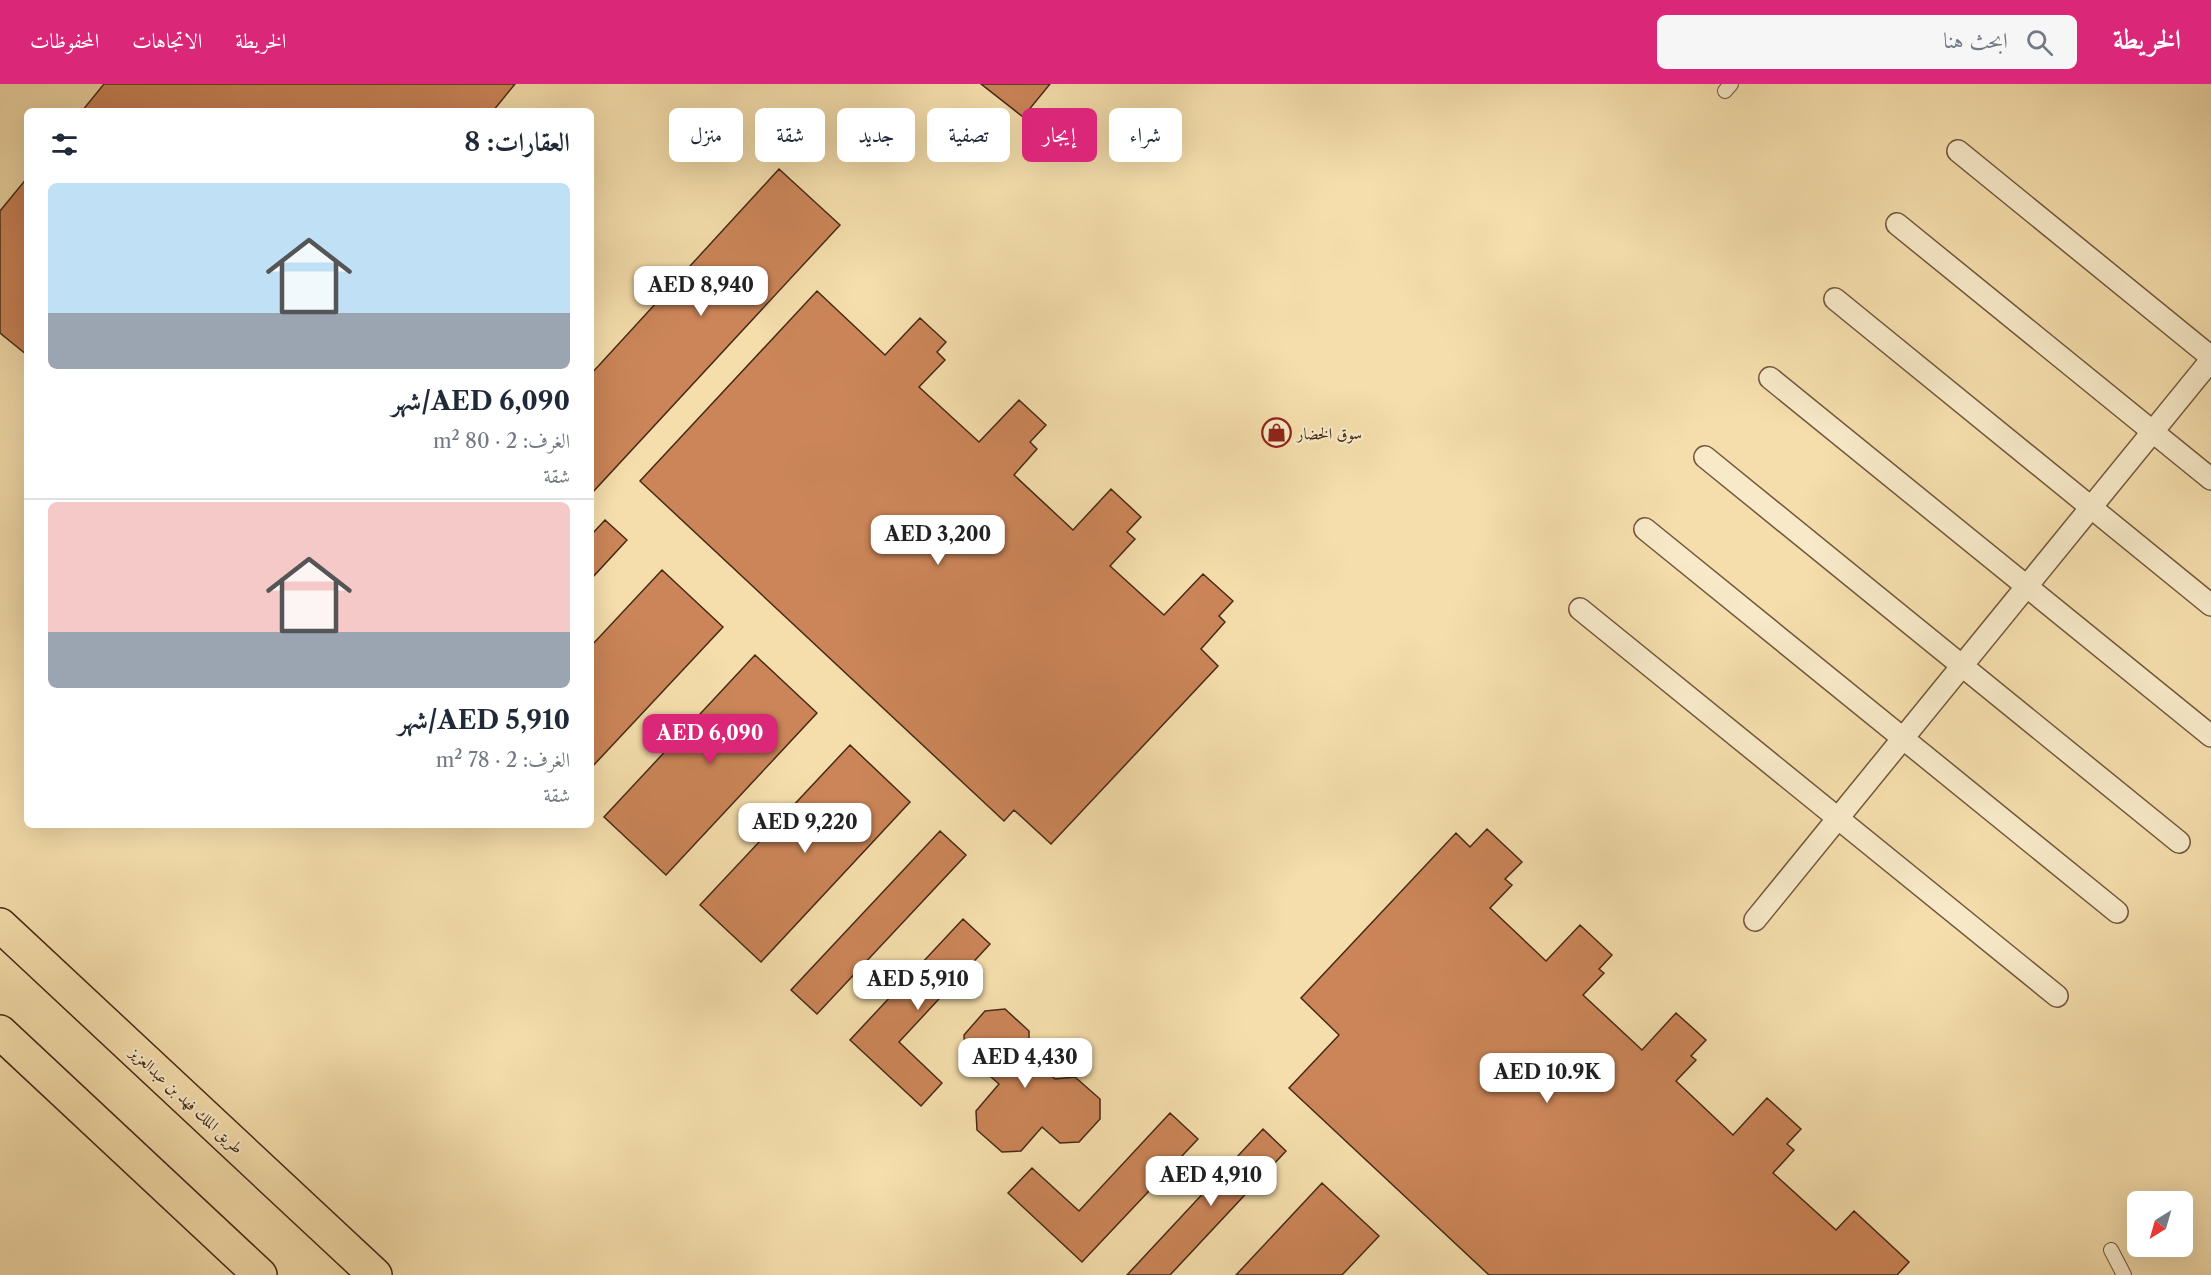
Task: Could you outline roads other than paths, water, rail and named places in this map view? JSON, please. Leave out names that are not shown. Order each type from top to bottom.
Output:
[{"type":"main road","name":"طريق الملك فهد بن عبدالعزيز","points":[[0,925],[375,1275]]},
{"type":"main road","points":[[0,1032],[260,1275]]},
{"type":"street","points":[[1755,920],[2211,359],[1958,151]]},
{"type":"street","points":[[1897,224],[2211,479]]},
{"type":"street","points":[[1835,299],[2211,605]]},
{"type":"street","points":[[1770,378],[2211,736]]},
{"type":"street","points":[[1705,457],[2179,842]]},
{"type":"street","points":[[1645,529],[2117,912]]},
{"type":"street","points":[[1580,609],[2057,996]]},
{"type":"lane","points":[[2111,1250],[2124,1275]]},
{"type":"place","name":"سوق الخضار","points":[[1276,433]]}]
